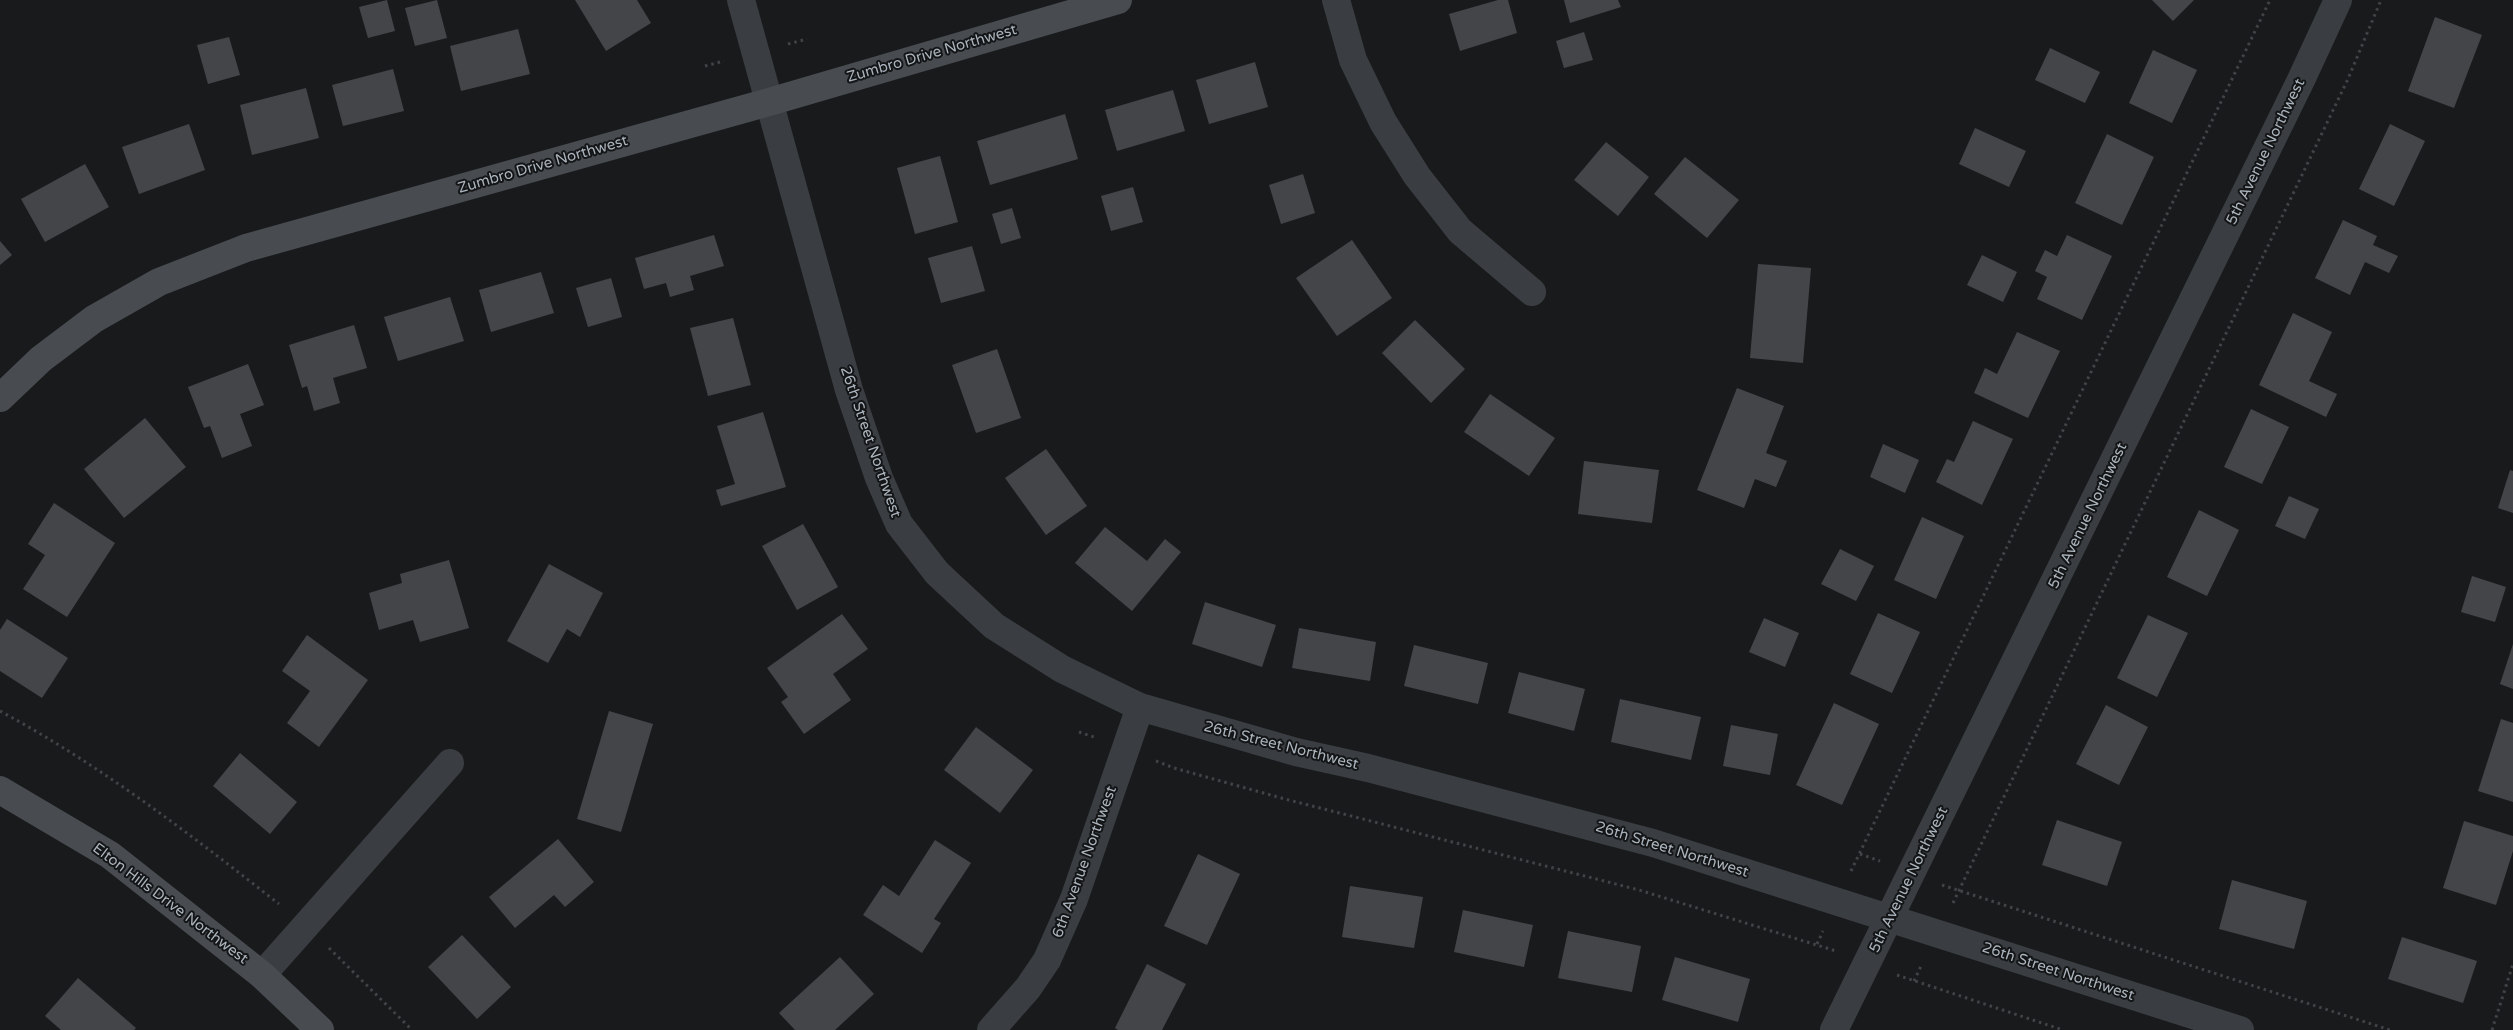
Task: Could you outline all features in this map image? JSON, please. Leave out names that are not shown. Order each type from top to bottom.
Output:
[{"type":"street","name":"26th Street Northwest","points":[[741,0],[849,390],[879,478],[899,524],[937,573],[994,626],[1062,669],[1140,706],[1296,752],[1378,770],[1643,840],[2240,1030]]},
{"type":"street","name":"Zumbro Drive Northwest","points":[[0,398],[41,359],[94,319],[159,282],[246,248],[769,102],[1118,0]]},
{"type":"street","points":[[1336,0],[1353,60],[1383,122],[1417,176],[1460,231],[1532,292]]},
{"type":"street","name":"5th Avenue Northwest","points":[[1834,1030],[2302,80],[2338,0]]},
{"type":"street","name":"6th Avenue Northwest","points":[[991,1030],[1028,988],[1047,960],[1074,899],[1140,706]]},
{"type":"street","name":"Elton Hills Drive Northwest","points":[[262,975],[450,763]]},
{"type":"street","name":"Elton Hills Drive Northwest","points":[[0,790],[110,855],[262,975],[320,1030]]},
{"type":"path","points":[[1860,854],[2270,0]]},
{"type":"path","points":[[2382,0],[2348,79],[1959,892],[2390,1030]]},
{"type":"path","points":[[0,711],[47,736],[124,787],[206,846],[305,926],[372,988],[412,1030]]},
{"type":"path","points":[[1174,768],[1554,867],[1817,944]]},
{"type":"path","points":[[2492,1030],[2513,964]]},
{"type":"path","points":[[1914,981],[2063,1030]]},
{"type":"building","points":[[387,0],[395,31],[368,38],[359,7]]},
{"type":"building","points":[[437,0],[447,38],[415,46],[405,8]]},
{"type":"building","points":[[575,0],[637,0],[651,23],[606,51]]},
{"type":"building","points":[[1498,0],[1508,0],[1517,33],[1460,51],[1449,14]]},
{"type":"building","points":[[1564,0],[1618,0],[1621,7],[1570,23]]},
{"type":"building","points":[[2152,0],[2194,0],[2173,21]]},
{"type":"building","points":[[2435,17],[2482,35],[2454,108],[2408,91]]},
{"type":"building","points":[[518,29],[530,74],[461,91],[450,46]]},
{"type":"building","points":[[1584,32],[1593,60],[1564,68],[1556,41]]},
{"type":"building","points":[[229,37],[240,75],[208,84],[197,45]]},
{"type":"building","points":[[2050,48],[2100,72],[2085,103],[2035,80]]},
{"type":"building","points":[[2153,50],[2197,70],[2172,123],[2129,103]]},
{"type":"building","points":[[1255,62],[1268,107],[1209,124],[1196,80]]},
{"type":"building","points":[[393,69],[404,111],[343,126],[332,85]]},
{"type":"building","points":[[306,88],[319,138],[252,155],[240,105]]},
{"type":"building","points":[[1173,90],[1185,131],[1117,151],[1105,110]]},
{"type":"building","points":[[1065,114],[1078,159],[990,185],[977,141]]},
{"type":"building","points":[[189,124],[205,170],[139,194],[122,147]]},
{"type":"building","points":[[2390,124],[2425,141],[2394,206],[2359,189]]},
{"type":"building","points":[[1975,128],[2026,151],[2009,187],[1959,164]]},
{"type":"building","points":[[2107,134],[2154,157],[2122,225],[2075,203]]},
{"type":"building","points":[[1606,142],[1649,177],[1618,216],[1574,180]]},
{"type":"building","points":[[940,156],[958,222],[915,234],[897,168]]},
{"type":"building","points":[[1685,157],[1739,200],[1707,238],[1654,194]]},
{"type":"building","points":[[85,164],[109,207],[45,242],[21,199]]},
{"type":"building","points":[[1303,174],[1315,213],[1281,224],[1269,185]]},
{"type":"building","points":[[1133,187],[1143,222],[1111,231],[1101,196]]},
{"type":"building","points":[[1012,208],[1021,238],[1001,244],[992,214]]},
{"type":"building","points":[[2343,220],[2377,236],[2373,245],[2398,256],[2389,273],[2365,262],[2350,295],[2315,278]]},
{"type":"building","points":[[714,235],[724,266],[690,276],[694,290],[670,297],[666,283],[644,289],[635,258]]},
{"type":"building","points":[[2067,235],[2112,256],[2082,320],[2037,299],[2047,277],[2035,271],[2045,250],[2057,256]]},
{"type":"building","points":[[1352,240],[1392,298],[1337,336],[1296,278]]},
{"type":"building","points":[[0,241],[12,255],[0,265]]},
{"type":"building","points":[[972,246],[985,291],[941,303],[928,258]]},
{"type":"building","points":[[1982,255],[2017,272],[2003,302],[1967,285]]},
{"type":"building","points":[[1758,264],[1811,268],[1803,363],[1750,358]]},
{"type":"building","points":[[541,272],[554,313],[491,332],[479,290]]},
{"type":"building","points":[[611,278],[622,317],[588,327],[576,288]]},
{"type":"building","points":[[450,297],[464,341],[398,361],[384,317]]},
{"type":"building","points":[[2293,313],[2332,332],[2309,381],[2337,394],[2326,417],[2259,385]]},
{"type":"building","points":[[733,318],[751,385],[708,396],[690,328]]},
{"type":"building","points":[[1415,320],[1465,369],[1431,403],[1382,353]]},
{"type":"building","points":[[354,325],[367,368],[333,378],[340,403],[314,411],[307,386],[302,388],[289,345]]},
{"type":"building","points":[[2017,332],[2060,351],[2028,418],[1974,393],[1985,368],[1997,374]]},
{"type":"building","points":[[997,349],[1021,418],[976,433],[952,365]]},
{"type":"building","points":[[248,364],[264,405],[240,414],[252,446],[222,458],[210,426],[204,428],[188,387]]},
{"type":"building","points":[[1737,388],[1784,406],[1766,453],[1787,461],[1776,487],[1755,479],[1744,508],[1697,490]]},
{"type":"building","points":[[1490,394],[1555,438],[1529,476],[1464,432]]},
{"type":"building","points":[[2251,409],[2289,427],[2262,484],[2224,467]]},
{"type":"building","points":[[763,412],[786,487],[721,506],[716,490],[735,484],[717,426]]},
{"type":"building","points":[[145,418],[186,467],[124,518],[84,469]]},
{"type":"building","points":[[1973,421],[2013,439],[1982,505],[1936,482],[1947,459],[1954,462]]},
{"type":"building","points":[[1883,444],[1919,460],[1905,493],[1870,477]]},
{"type":"building","points":[[1046,449],[1087,506],[1046,535],[1005,478]]},
{"type":"building","points":[[1584,461],[1659,470],[1652,523],[1578,514]]},
{"type":"building","points":[[2510,470],[2513,471],[2513,513],[2498,508]]},
{"type":"building","points":[[2289,496],[2319,509],[2305,539],[2275,526]]},
{"type":"building","points":[[54,503],[115,543],[67,617],[23,589],[45,555],[28,544]]},
{"type":"building","points":[[2199,510],[2239,530],[2207,596],[2167,577]]},
{"type":"building","points":[[1922,517],[1964,536],[1936,599],[1894,580]]},
{"type":"building","points":[[803,524],[838,587],[797,610],[762,546]]},
{"type":"building","points":[[1105,527],[1147,561],[1165,539],[1181,552],[1132,611],[1075,563]]},
{"type":"building","points":[[1840,549],[1874,566],[1856,601],[1821,584]]},
{"type":"building","points":[[449,560],[469,628],[420,642],[413,620],[379,630],[369,593],[402,583],[400,574]]},
{"type":"building","points":[[549,564],[603,593],[580,637],[567,629],[548,663],[507,641]]},
{"type":"building","points":[[2472,576],[2506,587],[2495,622],[2461,612]]},
{"type":"building","points":[[1205,602],[1276,625],[1262,667],[1192,644]]},
{"type":"building","points":[[1878,613],[1920,632],[1892,693],[1850,674]]},
{"type":"building","points":[[842,614],[868,649],[833,674],[851,700],[804,734],[781,702],[788,697],[767,668]]},
{"type":"building","points":[[2148,615],[2188,633],[2157,697],[2117,678]]},
{"type":"building","points":[[1764,618],[1799,633],[1785,667],[1749,652]]},
{"type":"building","points":[[7,619],[68,658],[42,698],[0,671],[0,630]]},
{"type":"building","points":[[1299,628],[1376,642],[1370,681],[1292,668]]},
{"type":"building","points":[[307,635],[368,680],[319,747],[287,723],[310,691],[282,671]]},
{"type":"building","points":[[2513,644],[2513,689],[2500,684]]},
{"type":"building","points":[[1414,645],[1488,663],[1478,704],[1404,686]]},
{"type":"building","points":[[1519,672],[1585,689],[1574,731],[1508,713]]},
{"type":"building","points":[[1620,699],[1701,717],[1691,760],[1611,742]]},
{"type":"building","points":[[1834,703],[1879,724],[1842,805],[1796,785]]},
{"type":"building","points":[[2106,705],[2148,727],[2119,785],[2076,764]]},
{"type":"building","points":[[609,711],[653,724],[621,832],[577,819]]},
{"type":"building","points":[[2501,719],[2513,723],[2513,802],[2478,791]]},
{"type":"building","points":[[1731,725],[1778,734],[1770,775],[1723,766]]},
{"type":"building","points":[[976,727],[1033,770],[1000,813],[944,770]]},
{"type":"building","points":[[240,753],[297,802],[270,834],[213,786]]},
{"type":"building","points":[[2057,820],[2122,842],[2107,886],[2042,865]]},
{"type":"building","points":[[2464,821],[2513,836],[2513,851],[2496,905],[2443,888]]},
{"type":"building","points":[[558,839],[594,882],[565,907],[554,895],[515,928],[489,897]]},
{"type":"building","points":[[935,840],[971,863],[934,919],[941,923],[922,953],[863,915],[883,885],[899,896]]},
{"type":"building","points":[[1198,854],[1240,874],[1207,945],[1164,926]]},
{"type":"building","points":[[2232,880],[2307,901],[2294,949],[2219,929]]},
{"type":"building","points":[[1350,886],[1423,897],[1414,948],[1342,937]]},
{"type":"building","points":[[1463,910],[1533,925],[1524,967],[1454,952]]},
{"type":"building","points":[[1568,931],[1641,946],[1632,992],[1558,978]]},
{"type":"building","points":[[462,935],[511,987],[477,1019],[428,967]]},
{"type":"building","points":[[2402,937],[2477,961],[2463,1003],[2388,979]]},
{"type":"building","points":[[840,957],[874,994],[835,1030],[795,1030],[779,1013]]},
{"type":"building","points":[[1675,957],[1750,979],[1738,1022],[1662,1000]]},
{"type":"building","points":[[1147,964],[1186,984],[1162,1030],[1118,1030],[1115,1028]]},
{"type":"building","points":[[78,978],[136,1028],[134,1030],[61,1030],[45,1016]]}]
